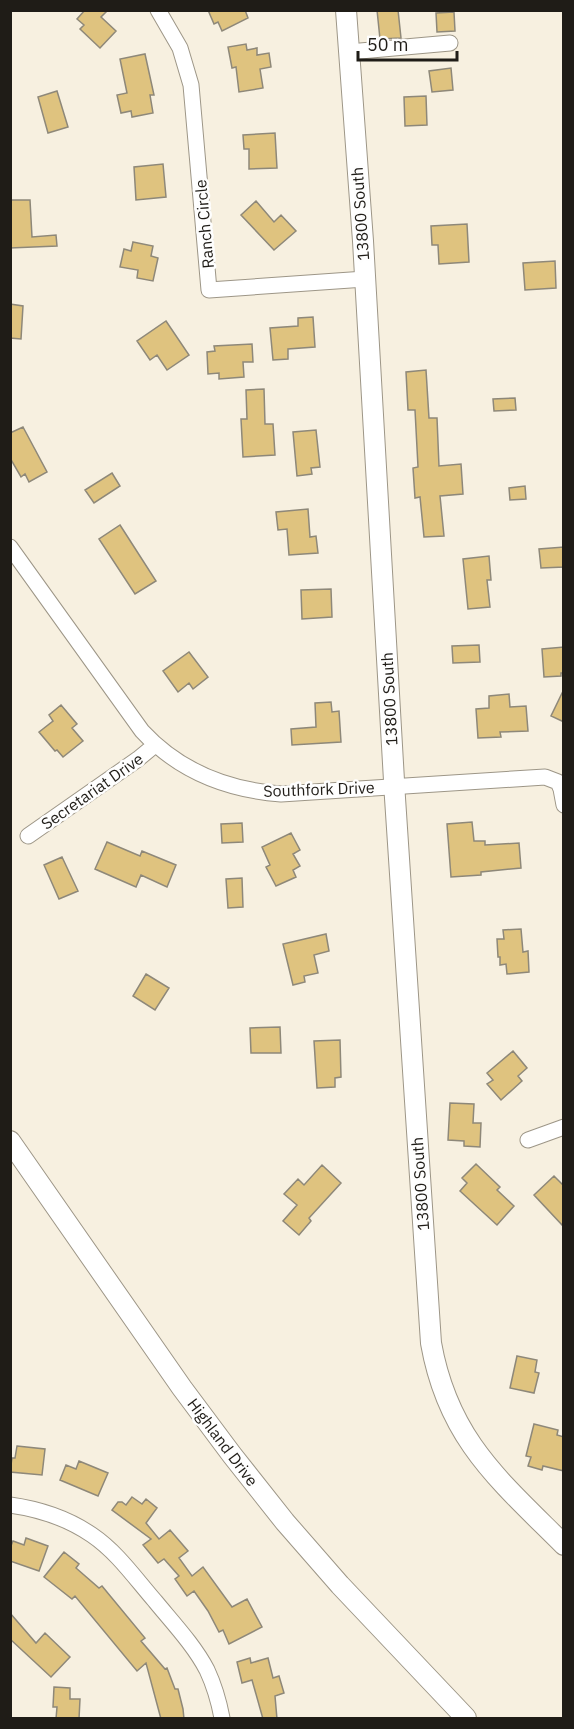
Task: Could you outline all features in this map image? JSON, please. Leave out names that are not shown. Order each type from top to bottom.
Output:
[{"type":"main road","name":"13800 South","points":[[346,10],[365,279],[394,787],[429,1329],[441,1386],[459,1426],[484,1463],[564,1545]]},
{"type":"main road","name":"Highland Drive","points":[[10,1141],[182,1389],[232,1455],[285,1522],[340,1585],[466,1719]]},
{"type":"street","name":"Ranch Circle","points":[[158,10],[180,48],[191,86],[209,290],[365,279]]},
{"type":"street","points":[[349,52],[450,43]]},
{"type":"street","name":"Southfork Drive","points":[[10,547],[130,716],[155,745],[201,775],[248,790],[273,793],[545,777],[558,782],[564,805]]},
{"type":"street","name":"Secretariat Drive","points":[[28,836],[155,745]]},
{"type":"street","points":[[528,1140],[564,1127]]},
{"type":"street","points":[[10,1505],[40,1511],[74,1524],[93,1536],[124,1564],[198,1655],[215,1690],[222,1719]]},
{"type":"building","points":[[85,10],[108,10],[101,17],[116,31],[100,48],[80,29],[84,25],[77,19]]},
{"type":"building","points":[[208,10],[245,10],[248,18],[222,31],[218,22],[214,24]]},
{"type":"building","points":[[377,10],[398,10],[401,38],[380,39]]},
{"type":"building","points":[[454,12],[455,31],[437,32],[436,13]]},
{"type":"building","points":[[246,44],[247,50],[257,48],[257,55],[269,53],[271,67],[260,69],[263,88],[239,92],[236,67],[232,68],[228,47]]},
{"type":"building","points":[[145,54],[154,95],[150,95],[153,113],[132,117],[131,111],[121,113],[117,95],[127,93],[120,59]]},
{"type":"building","points":[[451,68],[453,90],[432,92],[429,71]]},
{"type":"building","points":[[57,91],[68,127],[48,133],[38,97]]},
{"type":"building","points":[[426,96],[427,125],[405,126],[404,97]]},
{"type":"building","points":[[275,133],[277,168],[249,169],[249,149],[244,149],[243,135]]},
{"type":"building","points":[[163,164],[166,197],[136,200],[134,167]]},
{"type":"building","points":[[10,200],[30,200],[32,237],[56,235],[57,246],[10,248]]},
{"type":"building","points":[[256,201],[274,222],[281,215],[296,231],[274,250],[241,215]]},
{"type":"building","points":[[467,224],[469,262],[439,264],[438,245],[432,245],[431,226]]},
{"type":"building","points":[[133,242],[153,246],[151,256],[158,258],[153,281],[137,278],[138,270],[120,267],[124,249],[131,251]]},
{"type":"building","points":[[555,261],[556,288],[525,290],[523,263]]},
{"type":"building","points":[[10,304],[23,306],[21,339],[10,338]]},
{"type":"building","points":[[313,317],[315,347],[288,349],[288,359],[273,360],[270,328],[298,326],[298,318]]},
{"type":"building","points":[[166,321],[189,355],[167,370],[157,355],[150,360],[137,341]]},
{"type":"building","points":[[252,344],[253,362],[243,362],[244,377],[219,379],[219,373],[208,374],[207,352],[215,351],[214,346]]},
{"type":"building","points":[[426,370],[429,418],[437,418],[439,466],[461,464],[463,494],[440,496],[444,536],[424,537],[420,497],[415,498],[413,468],[418,467],[415,410],[408,410],[406,372]]},
{"type":"building","points":[[264,389],[265,424],[273,424],[275,455],[243,457],[241,419],[247,419],[246,390]]},
{"type":"building","points":[[515,398],[516,410],[494,411],[493,399]]},
{"type":"building","points":[[23,427],[47,472],[29,482],[25,474],[21,477],[10,458],[10,433]]},
{"type":"building","points":[[316,430],[320,467],[311,468],[312,474],[297,476],[293,432]]},
{"type":"building","points":[[112,473],[120,486],[94,503],[85,490]]},
{"type":"building","points":[[525,486],[526,499],[510,500],[509,488]]},
{"type":"building","points":[[308,509],[310,537],[316,536],[318,553],[289,555],[287,529],[278,530],[276,512]]},
{"type":"building","points":[[120,525],[156,581],[135,594],[99,539]]},
{"type":"building","points":[[564,547],[564,567],[541,568],[539,549]]},
{"type":"building","points":[[489,556],[491,580],[487,580],[490,607],[468,609],[463,559]]},
{"type":"building","points":[[331,589],[332,617],[302,619],[301,590]]},
{"type":"building","points":[[479,645],[480,662],[453,663],[452,646]]},
{"type":"building","points":[[564,647],[564,673],[561,673],[561,676],[544,677],[542,649]]},
{"type":"building","points":[[189,652],[208,677],[193,689],[189,683],[178,692],[163,671]]},
{"type":"building","points":[[564,689],[564,722],[551,716]]},
{"type":"building","points":[[509,694],[510,707],[526,706],[528,731],[500,732],[501,737],[478,738],[476,709],[489,708],[489,696]]},
{"type":"building","points":[[331,702],[332,712],[339,711],[341,742],[292,745],[291,729],[316,727],[315,703]]},
{"type":"building","points":[[61,705],[77,724],[72,728],[83,741],[63,757],[39,732],[53,721],[49,715]]},
{"type":"building","points":[[472,822],[474,841],[485,841],[485,845],[519,843],[521,868],[481,872],[481,875],[451,877],[447,824]]},
{"type":"building","points":[[242,823],[243,842],[222,843],[221,824]]},
{"type":"building","points":[[291,833],[300,850],[293,854],[300,866],[293,870],[296,877],[276,886],[266,867],[270,865],[262,847]]},
{"type":"building","points":[[107,842],[140,856],[142,851],[176,865],[167,887],[141,875],[136,887],[95,869]]},
{"type":"building","points":[[62,857],[78,891],[59,899],[44,865]]},
{"type":"building","points":[[242,878],[243,907],[228,908],[226,879]]},
{"type":"building","points":[[521,929],[523,952],[528,951],[529,972],[507,974],[506,964],[500,965],[497,939],[504,939],[503,930]]},
{"type":"building","points":[[326,934],[329,951],[314,955],[318,973],[304,976],[305,982],[293,985],[283,944]]},
{"type":"building","points":[[146,974],[169,988],[155,1010],[133,996]]},
{"type":"building","points":[[280,1027],[281,1053],[251,1053],[250,1028]]},
{"type":"building","points":[[340,1040],[341,1077],[335,1078],[335,1087],[317,1088],[314,1041]]},
{"type":"building","points":[[513,1051],[527,1068],[518,1076],[522,1081],[501,1100],[487,1084],[493,1080],[487,1073]]},
{"type":"building","points":[[450,1103],[474,1104],[473,1123],[481,1123],[480,1147],[464,1146],[464,1141],[448,1140]]},
{"type":"building","points":[[476,1164],[500,1187],[497,1190],[514,1206],[497,1225],[460,1191],[467,1183],[462,1178]]},
{"type":"building","points":[[322,1165],[341,1183],[309,1218],[311,1221],[299,1235],[283,1221],[297,1205],[284,1194],[298,1179],[304,1185]]},
{"type":"building","points":[[554,1176],[564,1186],[564,1227],[534,1195]]},
{"type":"building","points":[[517,1356],[537,1360],[535,1372],[539,1373],[534,1393],[510,1388]]},
{"type":"building","points":[[534,1424],[558,1430],[557,1435],[564,1437],[564,1471],[543,1466],[542,1470],[528,1466],[531,1457],[526,1456]]},
{"type":"building","points":[[17,1446],[45,1449],[42,1475],[10,1472]]},
{"type":"building","points":[[79,1461],[108,1473],[98,1496],[60,1480],[66,1465],[76,1469]]},
{"type":"building","points":[[132,1497],[142,1504],[146,1499],[157,1508],[146,1523],[159,1539],[170,1530],[188,1551],[179,1558],[192,1576],[203,1567],[232,1607],[247,1599],[262,1627],[229,1644],[223,1630],[219,1632],[194,1591],[187,1596],[175,1579],[179,1576],[164,1559],[158,1563],[143,1545],[151,1539],[112,1510],[118,1502],[126,1505]]},
{"type":"building","points":[[26,1538],[48,1546],[39,1571],[10,1561],[10,1548],[13,1541],[24,1545]]},
{"type":"building","points":[[64,1552],[79,1564],[76,1568],[99,1588],[102,1586],[145,1638],[141,1641],[165,1669],[167,1668],[175,1689],[178,1689],[184,1719],[161,1719],[146,1663],[137,1671],[75,1596],[72,1599],[44,1577]]},
{"type":"building","points":[[10,1613],[36,1643],[45,1633],[70,1657],[51,1677],[10,1639]]},
{"type":"building","points":[[250,1658],[251,1663],[268,1658],[273,1678],[279,1676],[284,1693],[275,1696],[277,1719],[263,1719],[252,1680],[242,1683],[237,1662]]},
{"type":"building","points":[[54,1687],[70,1688],[70,1699],[80,1699],[79,1719],[56,1719],[57,1707],[53,1707]]}]
